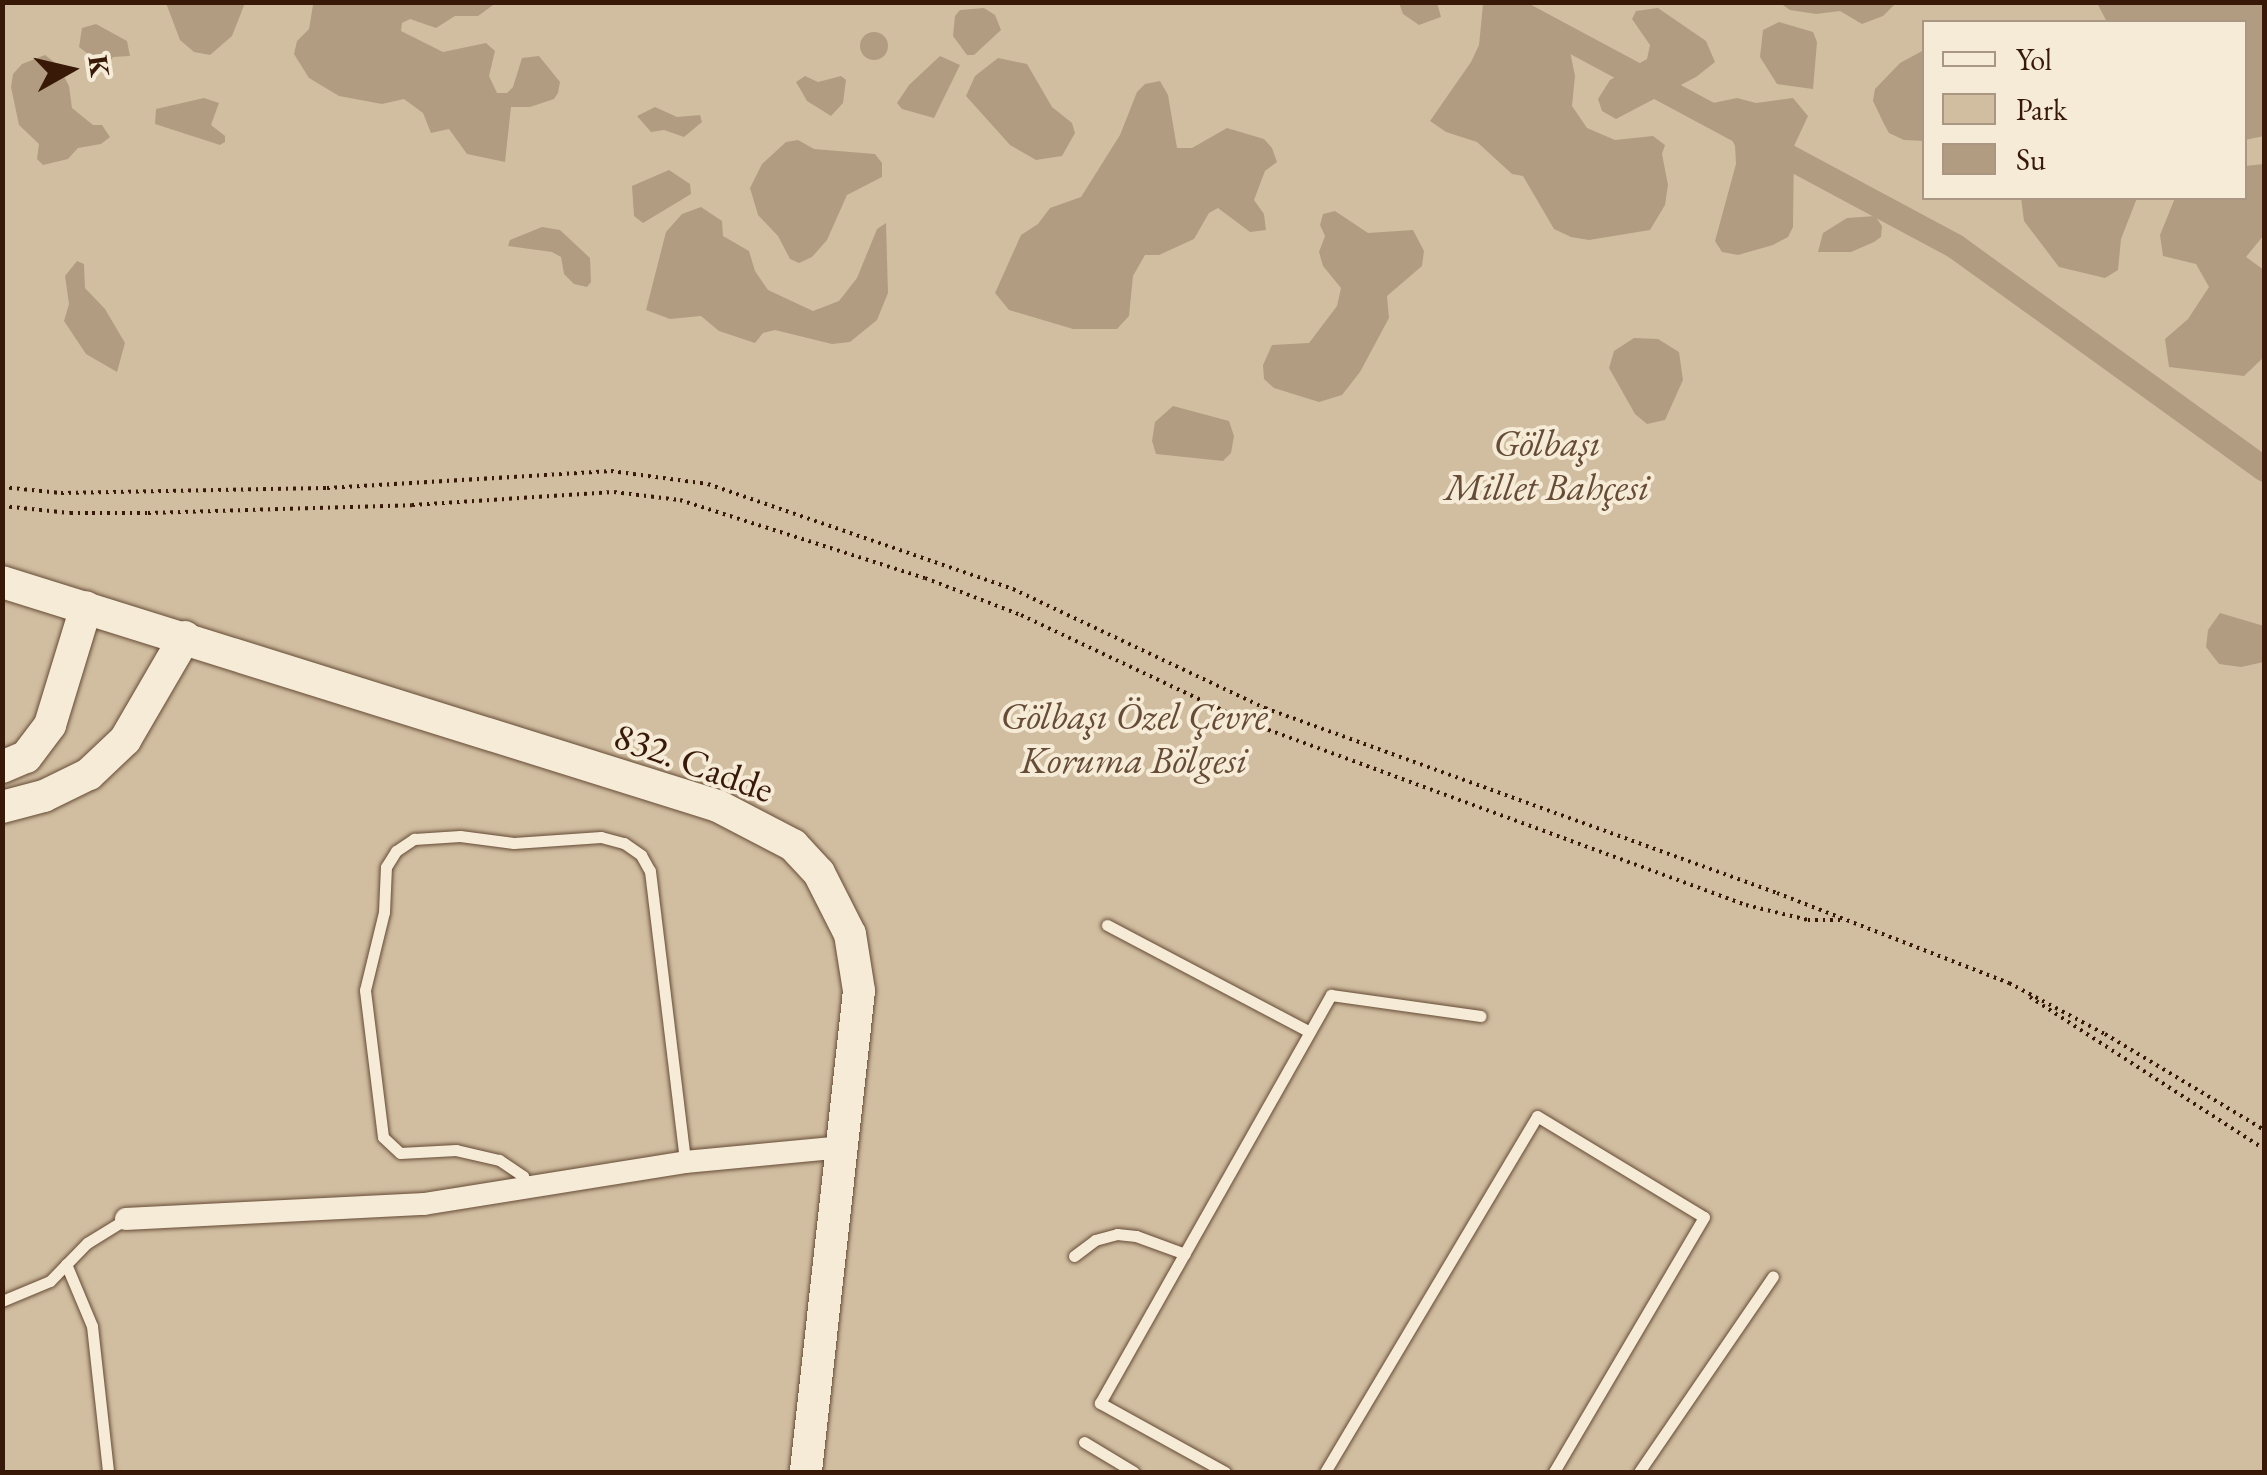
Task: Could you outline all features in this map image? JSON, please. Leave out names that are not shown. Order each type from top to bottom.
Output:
[{"type":"street","name":"832. Cadde","points":[[2,582],[718,806],[793,845],[819,873],[838,904],[856,961],[857,1022],[806,1472]]},
{"type":"street","points":[[2,767],[26,757],[50,725],[86,608]]},
{"type":"street","points":[[2,807],[44,796],[89,774],[125,740],[185,637]]},
{"type":"street","points":[[126,1219],[424,1204],[684,1162],[843,1147]]},
{"type":"lane","points":[[526,1189],[523,1176],[498,1160],[456,1150],[400,1152],[382,1138],[365,990],[384,912],[386,867],[396,851],[414,839],[460,836],[514,842],[601,838],[624,842],[641,856],[650,871],[684,1162]]},
{"type":"lane","points":[[1107,925],[1310,1032]]},
{"type":"lane","points":[[1224,1472],[1100,1402],[1332,995],[1481,1016]]},
{"type":"lane","points":[[1325,1472],[1537,1116],[1704,1218],[1554,1472]]},
{"type":"lane","points":[[2,1301],[50,1282],[87,1242],[126,1219]]},
{"type":"lane","points":[[1074,1256],[1095,1240],[1117,1234],[1136,1236],[1184,1254]]},
{"type":"lane","points":[[66,1264],[92,1326],[108,1472]]},
{"type":"lane","points":[[1639,1472],[1773,1276]]},
{"type":"lane","points":[[1084,1442],[1134,1472]]},
{"type":"path","points":[[2,487],[61,493],[327,488],[612,471],[708,484],[1013,589],[1265,708],[2009,983],[2105,1034],[2264,1130]]},
{"type":"path","points":[[2,506],[70,514],[412,505],[614,492],[680,500],[957,590],[1021,615],[1247,722],[1746,904],[1808,920],[1846,920]]},
{"type":"path","points":[[2009,983],[2264,1150]]},
{"type":"green space","name":"Gölbaşı Özel Çevre Koruma Bölgesi","points":[[3,3],[2264,3],[2264,1472],[3,1472]]},
{"type":"water","points":[[1499,2],[1570,51],[1575,76],[1572,106],[1587,128],[1615,140],[1653,136],[1665,145],[1665,205],[1650,230],[1589,240],[1554,229],[1523,176],[1512,174],[1477,142],[1446,132],[1430,121],[1479,45],[1483,4]]},
{"type":"water","points":[[1896,2],[1883,16],[1862,24],[1840,11],[1816,14],[1790,10],[1780,3]]},
{"type":"water","points":[[166,3],[245,3],[232,36],[210,55],[194,52],[180,40]]},
{"type":"water","points":[[496,3],[478,16],[455,16],[436,28],[410,19],[402,23],[401,31],[443,52],[486,43],[495,51],[489,76],[497,93],[507,93],[513,87],[522,58],[539,56],[560,82],[558,93],[554,99],[530,107],[511,107],[505,162],[467,154],[449,129],[431,133],[423,113],[404,99],[382,104],[339,96],[309,78],[294,54],[297,41],[309,29],[313,5]]},
{"type":"water","points":[[1399,3],[1437,3],[1441,17],[1419,25],[1403,14]]},
{"type":"water","points":[[2097,3],[2264,3],[2264,136],[2247,140],[2247,20],[2106,20]]},
{"type":"water","points":[[984,8],[995,15],[1001,30],[974,55],[967,55],[953,36],[955,16],[960,10]]},
{"type":"water","points":[[1658,8],[1706,41],[1715,62],[1696,77],[1616,119],[1602,111],[1598,99],[1610,80],[1647,59],[1650,45],[1632,19],[1636,11]]},
{"type":"water","points":[[1779,22],[1813,32],[1817,42],[1813,89],[1777,84],[1760,57],[1763,30]]},
{"type":"water","points":[[96,24],[127,41],[130,56],[113,57],[105,67],[79,47],[82,28]]},
{"type":"water","points":[[874,32],[884,36],[888,46],[884,56],[874,60],[864,56],[860,46],[864,36]]},
{"type":"water","points":[[1922,51],[1922,141],[1904,140],[1889,133],[1873,101],[1875,89],[1900,63]]},
{"type":"water","points":[[45,55],[58,65],[69,86],[72,108],[93,125],[102,125],[110,137],[101,144],[78,148],[68,159],[43,165],[37,159],[39,144],[19,125],[11,87],[13,74],[22,64]]},
{"type":"water","points":[[940,56],[960,65],[934,118],[902,109],[897,103],[909,85]]},
{"type":"water","points":[[998,58],[1027,64],[1052,107],[1072,123],[1075,133],[1062,156],[1036,160],[1010,145],[966,96],[975,76]]},
{"type":"water","points":[[805,76],[818,82],[841,76],[846,80],[843,103],[831,116],[807,101],[796,82]]},
{"type":"water","points":[[1160,81],[1168,95],[1177,148],[1192,148],[1227,128],[1264,139],[1272,148],[1277,162],[1265,171],[1254,200],[1264,214],[1266,230],[1250,232],[1218,208],[1209,213],[1194,239],[1159,255],[1145,255],[1133,276],[1129,316],[1117,329],[1073,329],[1009,310],[995,293],[1021,235],[1038,224],[1050,208],[1081,197],[1120,135],[1137,92],[1145,84]]},
{"type":"water","points":[[204,98],[219,103],[211,125],[225,136],[220,145],[155,124],[156,109]]},
{"type":"water","points":[[1737,98],[1756,103],[1793,98],[1808,116],[1794,146],[1793,227],[1788,237],[1738,255],[1722,252],[1715,241],[1736,164],[1735,146],[1727,129],[1707,112],[1708,104]]},
{"type":"water","points":[[655,107],[677,117],[700,115],[702,122],[684,137],[664,130],[651,132],[637,116]]},
{"type":"water","points":[[798,140],[814,149],[875,154],[882,163],[882,177],[847,195],[827,240],[812,257],[799,263],[790,259],[778,236],[758,215],[750,188],[762,164],[786,142]]},
{"type":"water","points":[[2264,164],[2264,235],[2246,257],[2264,270],[2264,357],[2244,376],[2169,367],[2165,339],[2188,319],[2209,287],[2196,264],[2163,256],[2160,235],[2174,200],[2247,200],[2247,166]]},
{"type":"water","points":[[669,170],[690,184],[691,194],[643,223],[634,216],[632,186]]},
{"type":"water","points":[[2021,200],[2136,200],[2121,239],[2118,270],[2105,278],[2059,267],[2024,221]]},
{"type":"water","points":[[701,207],[722,221],[723,236],[749,251],[755,271],[768,290],[813,311],[839,301],[857,278],[877,229],[886,223],[888,293],[877,320],[850,342],[832,344],[775,330],[763,333],[755,343],[719,331],[701,316],[670,319],[646,310],[666,232],[682,214]]},
{"type":"water","points":[[1335,211],[1368,233],[1413,230],[1424,251],[1422,266],[1387,296],[1389,318],[1360,372],[1342,395],[1319,402],[1274,388],[1264,379],[1263,365],[1272,345],[1309,343],[1337,306],[1341,288],[1323,266],[1319,252],[1325,236],[1320,225],[1323,214]]},
{"type":"water","points":[[1875,216],[1882,226],[1881,237],[1874,242],[1851,252],[1818,252],[1823,233],[1847,218]]},
{"type":"water","points":[[542,227],[560,230],[590,258],[591,282],[587,287],[574,284],[564,274],[561,257],[552,252],[508,246],[510,240]]},
{"type":"water","points":[[77,261],[84,264],[85,288],[105,309],[125,343],[117,372],[86,354],[64,321],[69,304],[65,276]]},
{"type":"water","points":[[1634,338],[1658,339],[1679,352],[1683,380],[1665,420],[1647,424],[1635,414],[1609,368],[1614,351]]},
{"type":"water","points":[[1173,406],[1229,421],[1234,436],[1231,453],[1223,461],[1156,454],[1152,441],[1155,422]]},
{"type":"water","points":[[2220,613],[2264,626],[2264,662],[2241,667],[2219,664],[2206,647],[2208,630]]},
{"type":"waterway","points":[[1500,2],[1955,246],[2264,469]]},
{"type":"park label","name":"Gölbaşı Millet Bahçesi","points":[[1547,464]]}]
